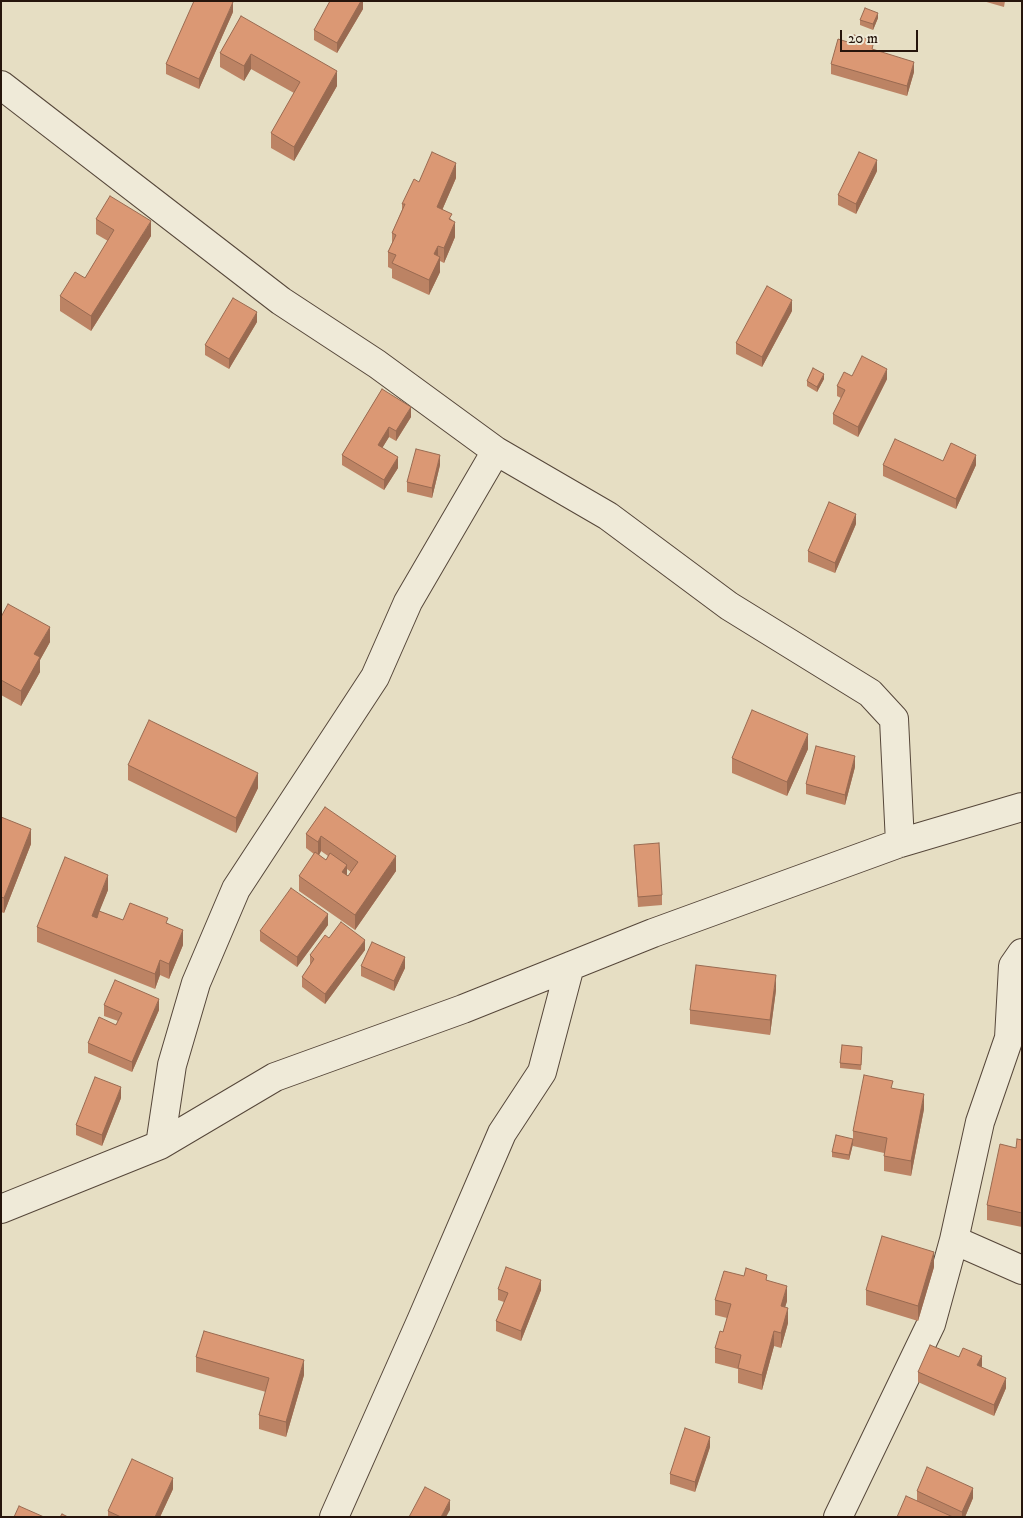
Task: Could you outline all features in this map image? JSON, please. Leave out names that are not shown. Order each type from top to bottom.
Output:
[{"type":"street","points":[[1,85],[281,301],[377,364],[496,451],[608,516],[729,606],[870,693],[894,719],[900,843]]},
{"type":"street","points":[[160,1145],[172,1065],[196,983],[236,889],[375,677],[408,602],[496,451]]},
{"type":"street","points":[[1,1209],[160,1145],[275,1077],[463,1009],[653,933],[900,843],[1022,806]]},
{"type":"street","points":[[838,1517],[931,1324],[954,1240],[980,1122],[1009,1038],[1013,966],[1022,953]]},
{"type":"street","points":[[334,1517],[502,1133],[542,1072],[570,966]]},
{"type":"street","points":[[954,1240],[1022,1270]]},
{"type":"building","points":[[194,1],[233,2],[199,79],[166,64]]},
{"type":"building","points":[[330,1],[361,1],[337,43],[314,30]]},
{"type":"building","points":[[865,8],[878,13],[873,24],[860,20]]},
{"type":"building","points":[[241,16],[337,71],[294,147],[271,133],[300,82],[251,54],[244,66],[220,53]]},
{"type":"building","points":[[854,35],[874,41],[872,49],[914,62],[907,86],[831,64],[838,39],[851,43]]},
{"type":"building","points":[[432,152],[456,163],[437,207],[452,214],[449,219],[455,222],[444,248],[438,246],[434,254],[440,257],[429,280],[392,263],[396,255],[388,252],[396,235],[392,233],[405,204],[402,204],[414,179],[419,182]]},
{"type":"building","points":[[859,152],[877,160],[856,204],[838,195]]},
{"type":"building","points":[[110,196],[151,221],[91,316],[60,296],[75,272],[85,278],[114,230],[96,219]]},
{"type":"building","points":[[767,286],[792,300],[762,357],[736,343]]},
{"type":"building","points":[[233,298],[257,312],[229,359],[205,345]]},
{"type":"building","points":[[862,356],[887,369],[858,427],[833,414],[845,390],[837,386],[844,372],[852,376]]},
{"type":"building","points":[[813,368],[824,374],[817,387],[807,381]]},
{"type":"building","points":[[382,389],[411,407],[396,431],[389,427],[378,445],[398,457],[384,480],[342,455]]},
{"type":"building","points":[[895,439],[943,461],[951,443],[976,455],[956,499],[883,465]]},
{"type":"building","points":[[416,449],[440,455],[432,488],[407,482]]},
{"type":"building","points":[[829,502],[856,514],[835,563],[808,551]]},
{"type":"building","points":[[8,604],[50,627],[34,654],[40,657],[21,691],[1,680],[1,617]]},
{"type":"building","points":[[752,710],[808,734],[787,782],[732,758]]},
{"type":"building","points":[[149,720],[258,773],[236,818],[128,765]]},
{"type":"building","points":[[816,746],[855,756],[845,795],[806,784]]},
{"type":"building","points":[[325,807],[396,856],[355,915],[299,876],[315,852],[326,860],[330,853],[347,865],[342,872],[348,876],[358,862],[321,836],[318,842],[306,834]]},
{"type":"building","points":[[1,817],[31,829],[4,898],[1,897]]},
{"type":"building","points":[[659,843],[662,895],[638,897],[634,845]]},
{"type":"building","points":[[65,857],[108,875],[92,916],[97,918],[99,911],[123,920],[130,903],[168,918],[166,923],[183,930],[169,964],[160,960],[155,974],[37,927]]},
{"type":"building","points":[[291,888],[328,914],[297,957],[260,931]]},
{"type":"building","points":[[341,922],[365,940],[325,994],[302,977],[314,959],[310,955],[325,935],[329,938]]},
{"type":"building","points":[[372,942],[405,957],[394,981],[361,966]]},
{"type":"building","points":[[696,965],[776,975],[770,1020],[690,1010]]},
{"type":"building","points":[[115,980],[159,999],[132,1062],[88,1043],[99,1017],[116,1025],[122,1013],[104,1005]]},
{"type":"building","points":[[842,1045],[862,1047],[861,1065],[840,1063]]},
{"type":"building","points":[[864,1075],[893,1081],[891,1088],[924,1094],[911,1161],[884,1156],[887,1138],[853,1131]]},
{"type":"building","points":[[95,1077],[121,1087],[102,1135],[76,1125]]},
{"type":"building","points":[[836,1135],[853,1139],[849,1155],[832,1152]]},
{"type":"building","points":[[1017,1139],[1022,1140],[1022,1213],[987,1205],[1000,1144],[1016,1148]]},
{"type":"building","points":[[882,1236],[934,1252],[918,1306],[866,1290]]},
{"type":"building","points":[[506,1267],[541,1280],[521,1331],[496,1321],[508,1293],[498,1289]]},
{"type":"building","points":[[746,1268],[767,1275],[766,1280],[787,1286],[781,1306],[788,1308],[781,1333],[774,1331],[762,1375],[738,1368],[741,1355],[715,1348],[720,1331],[723,1332],[731,1304],[715,1300],[724,1271],[744,1276]]},
{"type":"building","points":[[204,1331],[304,1360],[286,1422],[259,1415],[269,1378],[196,1357]]},
{"type":"building","points":[[930,1345],[959,1357],[963,1348],[982,1356],[977,1365],[1006,1378],[994,1405],[918,1372]]},
{"type":"building","points":[[685,1428],[710,1437],[695,1482],[670,1474]]},
{"type":"building","points":[[132,1459],[173,1478],[155,1517],[121,1517],[108,1511]]},
{"type":"building","points":[[927,1467],[973,1488],[962,1512],[917,1491]]},
{"type":"building","points":[[425,1487],[450,1500],[441,1517],[409,1517]]},
{"type":"building","points":[[906,1496],[953,1517],[897,1517]]},
{"type":"building","points":[[19,1506],[44,1517],[14,1517]]}]
